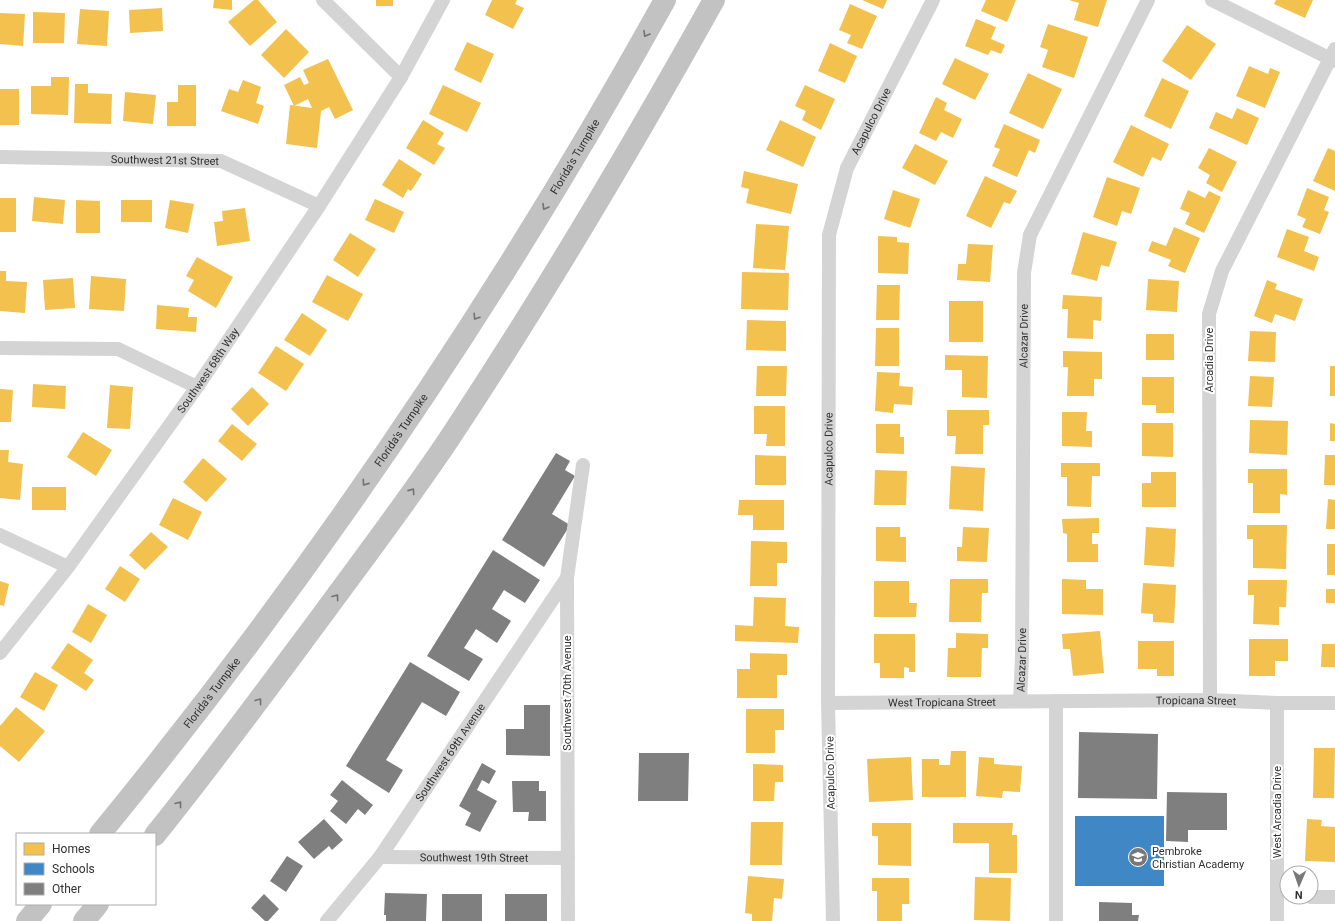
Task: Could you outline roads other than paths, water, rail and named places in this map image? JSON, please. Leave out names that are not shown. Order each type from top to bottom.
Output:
[{"type":"highway","name":"Florida's Turnpike","points":[[101,833],[235,664],[326,539],[425,395],[541,213],[583,144],[665,0]]},
{"type":"highway","points":[[156,834],[257,703],[452,435],[515,337],[607,187],[714,0]]},
{"type":"highway","points":[[27,921],[41,905]]},
{"type":"highway","points":[[84,921],[97,905]]},
{"type":"street","points":[[323,0],[401,77]]},
{"type":"street","name":"Southwest 68th Way","points":[[0,653],[68,567],[197,387],[319,206],[401,77],[443,0]]},
{"type":"street","name":"Acapulco Drive","points":[[833,921],[828,703],[829,234],[847,168],[933,0]]},
{"type":"street","name":"Alcazar Drive","points":[[1020,701],[1022,649],[1024,272],[1030,234],[1148,0]]},
{"type":"street","points":[[1212,0],[1334,56]]},
{"type":"street","name":"Arcadia Drive","points":[[1210,700],[1209,314],[1222,271],[1334,56]]},
{"type":"street","name":"Southwest 21st Street","points":[[0,157],[221,161],[319,206]]},
{"type":"street","points":[[0,348],[118,349],[197,387]]},
{"type":"street","name":"Southwest 70th Avenue","points":[[568,921],[567,578],[583,465]]},
{"type":"street","points":[[0,535],[68,567]]},
{"type":"street","name":"Southwest 69th Avenue","points":[[327,921],[380,857],[567,578]]},
{"type":"street","name":"Tropicana Street","points":[[1056,701],[1210,700],[1277,703],[1335,703]]},
{"type":"street","points":[[1056,701],[1056,921]]},
{"type":"street","name":"West Tropicana Street","points":[[828,703],[1056,701]]},
{"type":"street","name":"West Arcadia Drive","points":[[1277,703],[1281,865]]},
{"type":"street","name":"Southwest 19th Street","points":[[380,857],[568,858]]},
{"type":"street","points":[[1319,897],[1335,897]]},
{"type":"street","name":"West Arcadia Drive","points":[[1277,921],[1280,905]]},
{"type":"place","name":"Pembroke Christian Academy","points":[[1138,857]]}]
